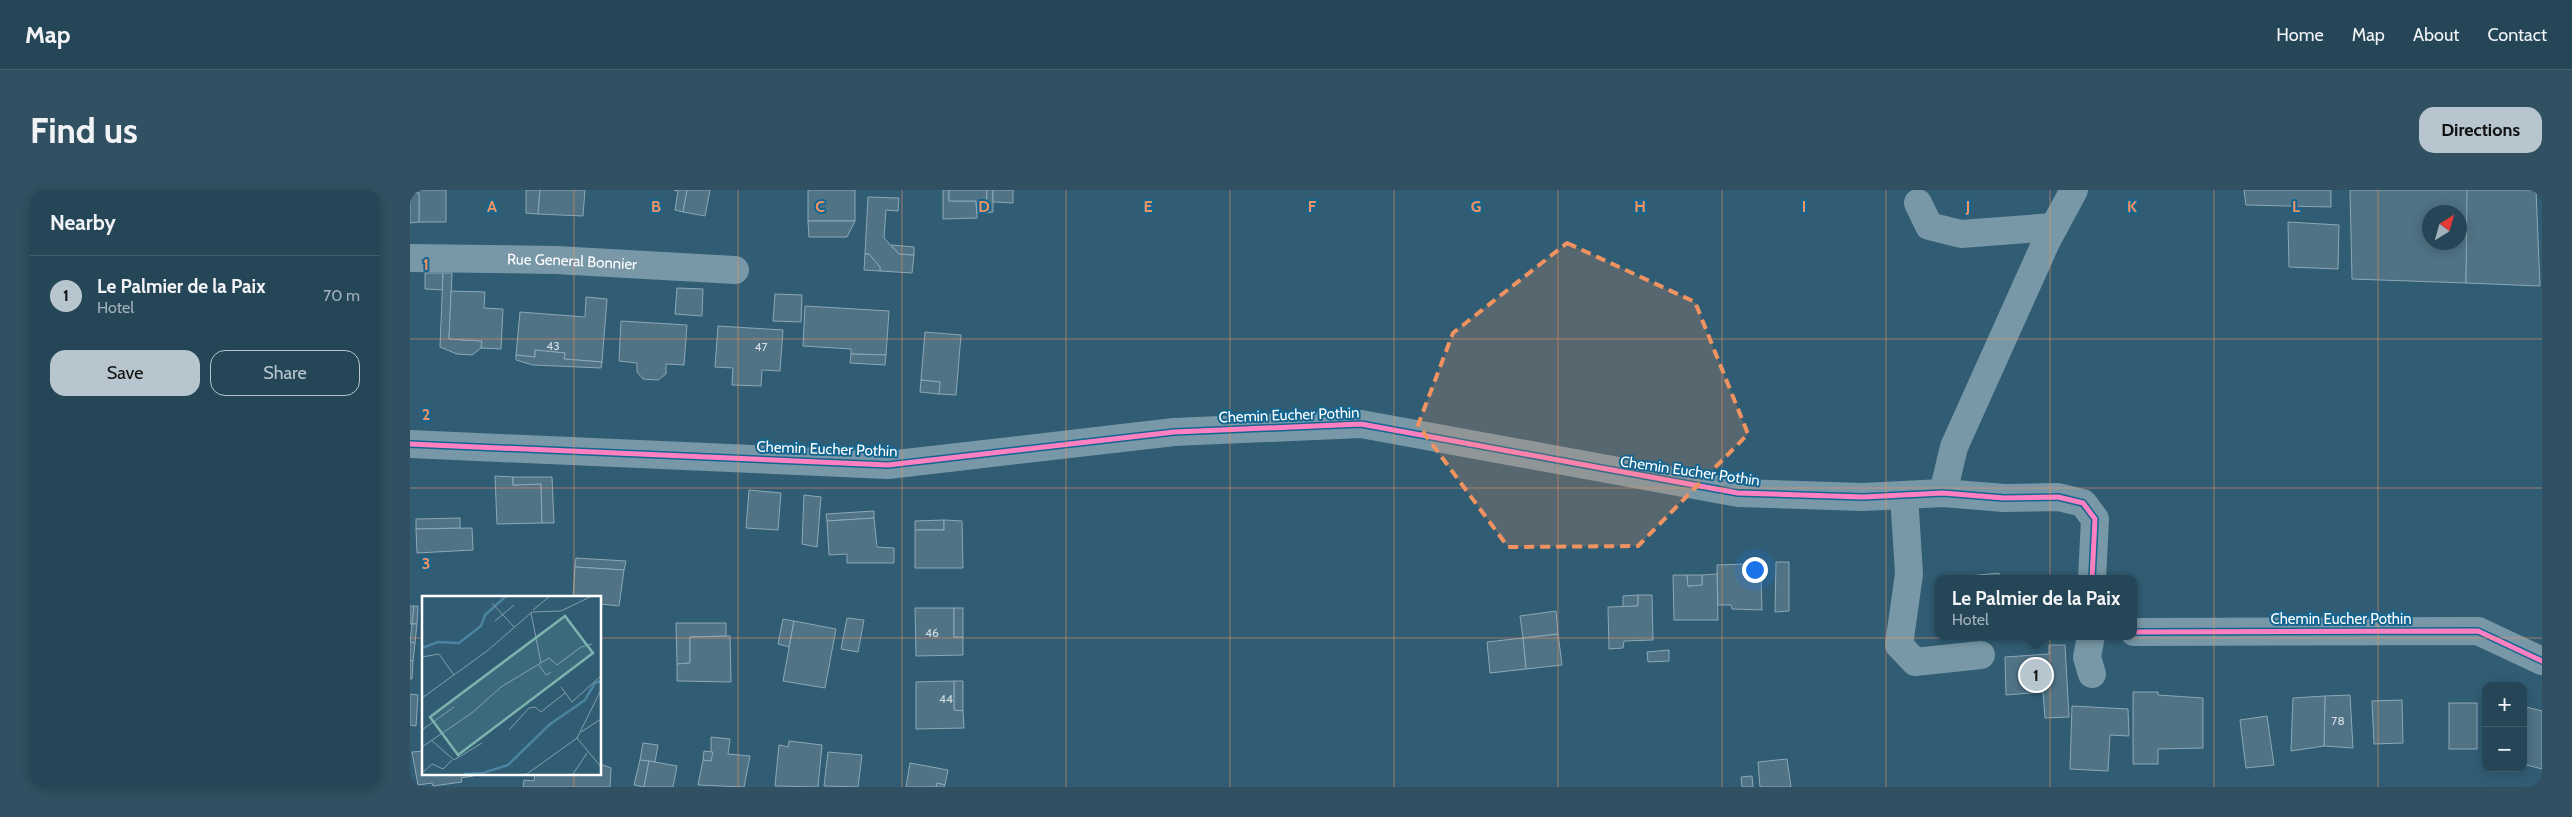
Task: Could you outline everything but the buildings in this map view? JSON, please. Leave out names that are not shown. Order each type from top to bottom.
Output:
[{"type":"street","points":[[1943,493],[1954,448],[2054,227],[2074,190]]},
{"type":"street","points":[[1918,203],[1929,226],[1961,234],[2054,227]]},
{"type":"street","name":"Rue General Bonnier","points":[[410,258],[556,260],[736,270]]},
{"type":"street","name":"Chemin Eucher Pothin","points":[[410,444],[888,465],[1174,432],[1362,424],[1738,493],[1863,497],[1943,493],[2004,498],[2058,496],[2083,503],[2095,519],[2092,575]]},
{"type":"street","points":[[1904,495],[1909,574],[1899,645],[1915,662],[1981,655]]},
{"type":"street","name":"Chemin Eucher Pothin","points":[[2137,632],[2478,631],[2542,661]]},
{"type":"street","points":[[2090,640],[2087,657],[2092,674]]},
{"type":"highlighted area","points":[[1567,243],[1695,302],[1748,434],[1638,546],[1508,547],[1418,425],[1453,333]]},
{"type":"cycle path","points":[[410,444],[888,465],[1174,432],[1361,424],[1738,493],[1863,497],[1943,493],[2004,498],[2058,497],[2083,503],[2095,519],[2092,575]]},
{"type":"cycle path","points":[[2137,632],[2478,631],[2542,661]]},
{"type":"place","name":"Le Palmier de la Paix","points":[[2036,675]]}]
